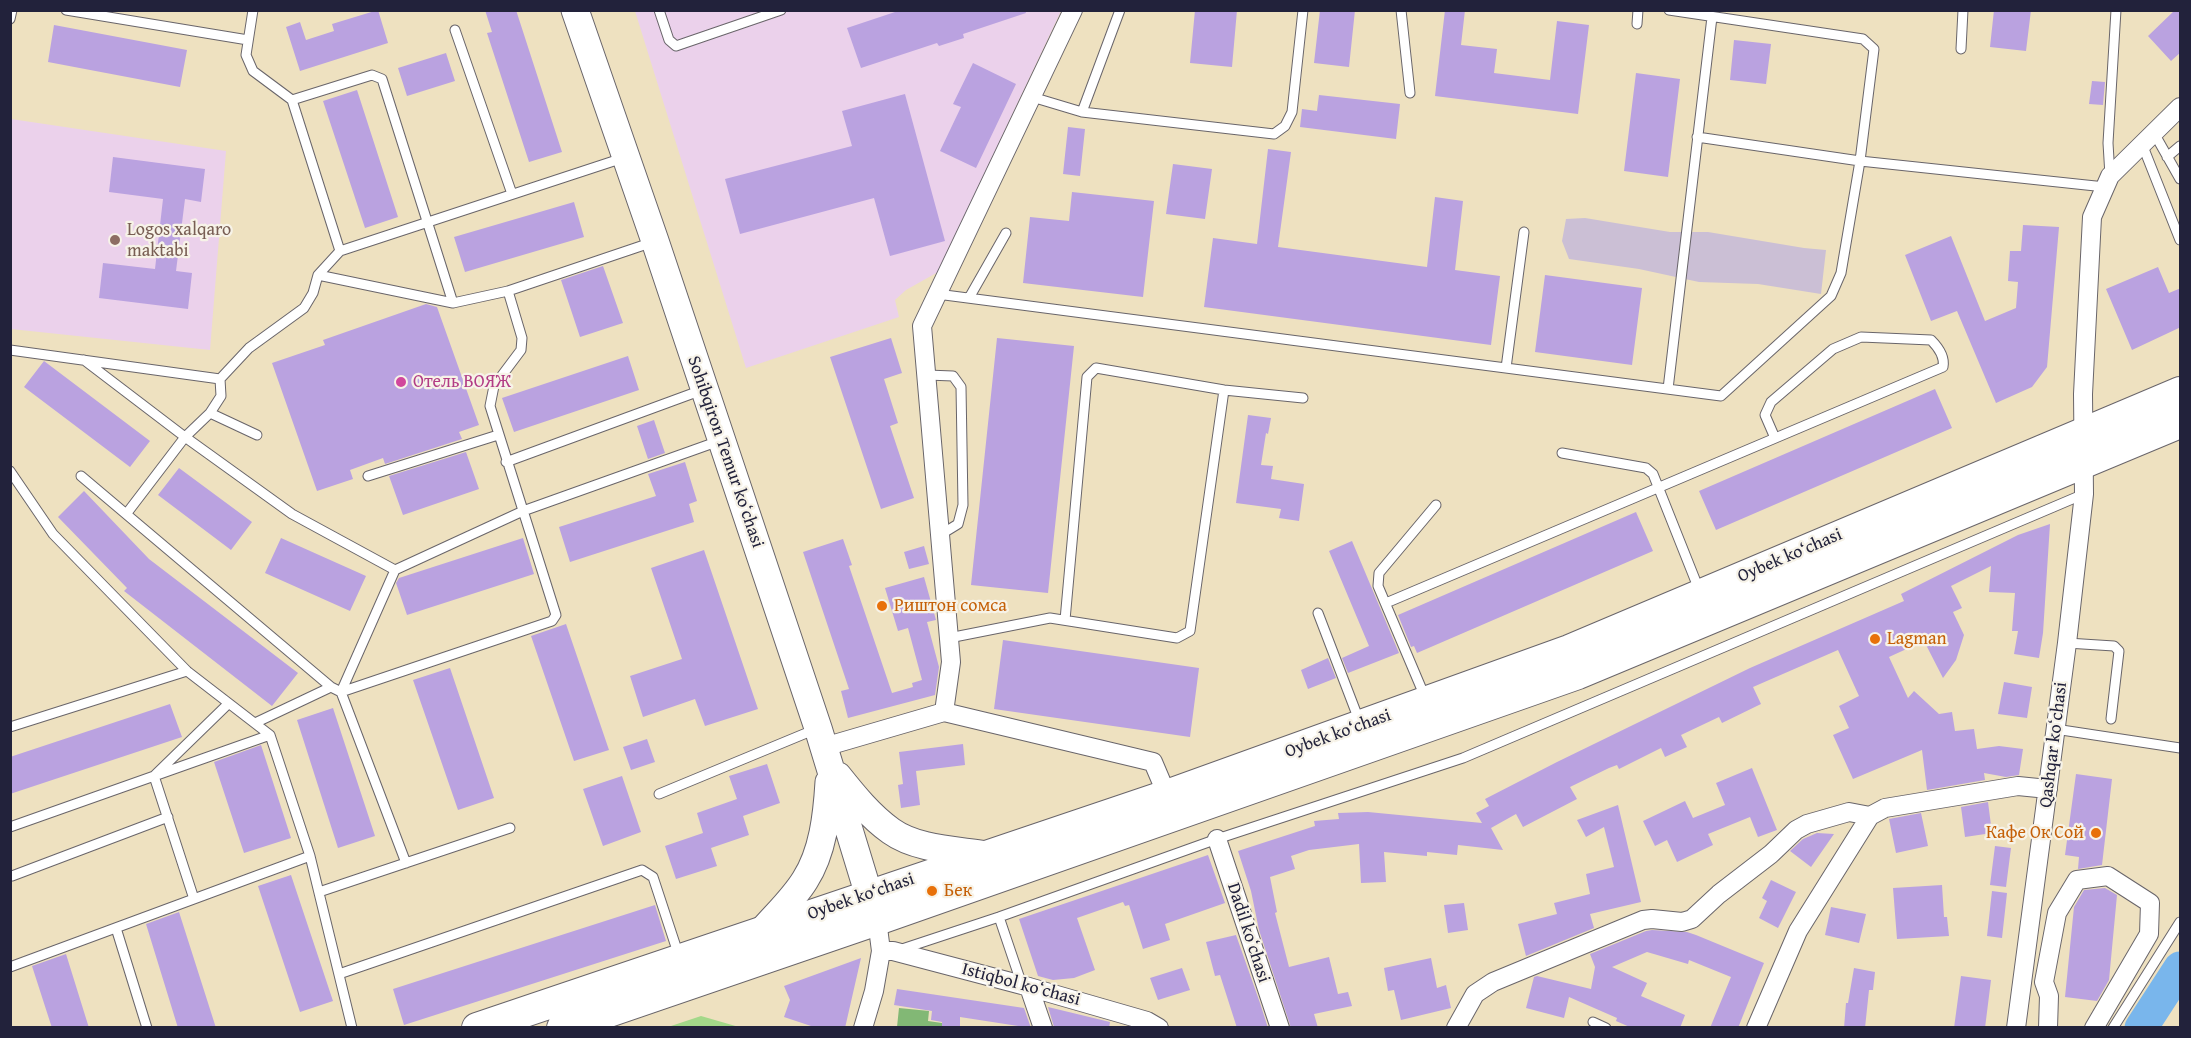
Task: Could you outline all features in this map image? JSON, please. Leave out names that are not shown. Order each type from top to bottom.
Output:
[{"type":"main road","name":"Sohibqiron Temur koʻchasi","points":[[575,10],[655,241],[824,747],[872,908]]},
{"type":"main road","name":"Oybek ko‘chasi","points":[[477,1028],[764,930],[872,908],[986,855],[1167,795],[1569,650],[2181,392]]},
{"type":"main road","name":"Oybek ko‘chasi","points":[[562,1028],[872,908],[1578,674],[2181,423]]},
{"type":"main road","points":[[824,747],[861,804],[892,832],[923,845],[986,855]]},
{"type":"main road","points":[[764,930],[805,880],[819,850],[827,813],[824,747]]},
{"type":"street","points":[[944,712],[951,662],[922,326],[1073,10]]},
{"type":"street","points":[[2107,181],[2181,107]]},
{"type":"street","name":"Qashqar koʻchasi","points":[[2016,1028],[2067,643],[2084,494],[2082,432],[2091,218],[2107,181]]},
{"type":"street","points":[[824,747],[944,712],[1032,735],[1153,762],[1167,795]]},
{"type":"street","points":[[1756,1028],[1798,931],[1870,816],[1886,808],[2018,786],[2048,789]]},
{"type":"street","points":[[1456,1028],[1475,994],[1493,982],[1643,920],[1682,922],[1692,919],[1719,894],[1771,854],[1796,830],[1807,824],[1849,812],[1870,816]]},
{"type":"street","name":"Dadil koʻchasi","points":[[1217,839],[1280,1028]]},
{"type":"street","points":[[2048,1028],[2049,996],[2044,982],[2056,913],[2077,880],[2108,876],[2150,903],[2149,934],[2094,1028]]},
{"type":"street","points":[[863,1028],[887,951],[872,908]]},
{"type":"street","name":"Istiqbol koʻchasi","points":[[887,951],[1025,986],[1147,1021],[1159,1028]]},
{"type":"street","points":[[2022,983],[2044,982]]},
{"type":"street","points":[[1025,986],[1043,1028]]},
{"type":"lane","points":[[10,19],[12,10]]},
{"type":"lane","points":[[66,10],[248,40]]},
{"type":"lane","points":[[253,10],[246,55],[253,71],[292,100],[340,250]]},
{"type":"lane","points":[[660,10],[669,40],[676,46],[781,10]]},
{"type":"lane","points":[[1082,112],[1120,10]]},
{"type":"lane","points":[[1032,97],[1082,112],[1274,134],[1285,126],[1292,112],[1303,10]]},
{"type":"lane","points":[[1401,10],[1410,93]]},
{"type":"lane","points":[[1637,24],[1638,10]]},
{"type":"lane","points":[[937,294],[1721,396],[1832,296],[1840,273],[1860,162],[1874,49],[1863,39],[1670,10]]},
{"type":"lane","points":[[1961,49],[1964,10]]},
{"type":"lane","points":[[1697,137],[1860,162],[2107,181],[2116,10]]},
{"type":"lane","points":[[1668,389],[1712,17]]},
{"type":"lane","points":[[455,30],[512,194]]},
{"type":"lane","points":[[292,100],[372,75],[382,79],[453,303]]},
{"type":"lane","points":[[2148,139],[2168,157],[2181,178]]},
{"type":"lane","points":[[2148,139],[2181,240]]},
{"type":"lane","points":[[2168,157],[2181,146]]},
{"type":"lane","points":[[127,513],[185,437],[210,413],[221,396],[220,379],[249,348],[304,308],[314,293],[318,275],[340,250],[626,157]]},
{"type":"lane","points":[[1506,368],[1524,232]]},
{"type":"lane","points":[[969,298],[1006,233]]},
{"type":"lane","points":[[318,275],[453,303],[508,291],[655,241]]},
{"type":"lane","points":[[341,692],[552,621],[556,615],[490,406],[494,386],[521,351],[522,338],[508,291]]},
{"type":"lane","points":[[1386,603],[1943,367],[1944,361],[1937,345],[1931,340],[1861,337],[1833,348],[1771,402],[1765,415],[1775,438]]},
{"type":"lane","points":[[10,350],[220,379]]},
{"type":"lane","points":[[84,360],[292,514],[395,570]]},
{"type":"lane","points":[[1065,620],[1087,377],[1096,368],[1224,390],[1303,398]]},
{"type":"lane","points":[[927,375],[953,376],[961,387],[963,505],[958,524],[940,536]]},
{"type":"lane","points":[[507,462],[704,390]]},
{"type":"lane","points":[[948,638],[1050,618],[1177,638],[1190,631],[1224,390]]},
{"type":"lane","points":[[210,413],[257,435]]},
{"type":"lane","points":[[368,476],[498,435]]},
{"type":"lane","points":[[341,692],[395,570],[523,511],[721,441]]},
{"type":"lane","points":[[1562,453],[1646,468],[1653,474],[1700,594]]},
{"type":"lane","points":[[10,471],[52,534],[187,671],[270,735],[310,856],[352,1028]]},
{"type":"lane","points":[[81,476],[331,687],[341,692],[406,863]]},
{"type":"lane","points":[[887,951],[999,917],[1217,839],[1463,758],[2084,494]]},
{"type":"lane","points":[[1427,702],[1378,586],[1379,573],[1436,505]]},
{"type":"lane","points":[[1318,613],[1361,726]]},
{"type":"lane","points":[[2067,643],[2114,646],[2119,651],[2111,719]]},
{"type":"lane","points":[[10,727],[187,671]]},
{"type":"lane","points":[[255,723],[331,687]]},
{"type":"lane","points":[[154,776],[228,704]]},
{"type":"lane","points":[[2055,729],[2181,748]]},
{"type":"lane","points":[[10,827],[270,735]]},
{"type":"lane","points":[[659,794],[824,747]]},
{"type":"lane","points":[[154,776],[194,899]]},
{"type":"lane","points":[[12,876],[168,817]]},
{"type":"lane","points":[[319,892],[510,828]]},
{"type":"lane","points":[[10,967],[310,856]]},
{"type":"lane","points":[[339,974],[642,870],[653,876],[680,958]]},
{"type":"lane","points":[[999,917],[1025,986]]},
{"type":"lane","points":[[2113,1028],[2181,922]]},
{"type":"lane","points":[[116,928],[147,1028]]},
{"type":"lane","points":[[1593,1022],[1606,1028]]},
{"type":"shaded area","points":[[635,11],[1061,11],[938,272],[906,290],[895,300],[899,317],[746,368]]},
{"type":"shaded area","name":"Logos xalqaro maktabi","points":[[11,119],[226,151],[210,350],[11,329]]},
{"type":"shaded area","points":[[1585,218],[1670,232],[1708,232],[1826,250],[1821,294],[1758,284],[1699,282],[1639,269],[1569,259],[1562,241],[1566,219]]},
{"type":"green space","points":[[899,1008],[929,1011],[928,1021],[942,1023],[942,1027],[897,1027]]},
{"type":"green space","points":[[701,1016],[739,1027],[668,1027]]},
{"type":"building","points":[[378,10],[388,43],[300,71],[286,27],[300,22],[306,40],[334,31],[332,24]]},
{"type":"building","points":[[485,10],[516,10],[562,152],[529,162],[487,33],[492,32]]},
{"type":"building","points":[[901,10],[1025,10],[1026,13],[963,34],[964,38],[939,46],[937,43],[861,68],[847,28]]},
{"type":"building","points":[[1195,10],[1237,10],[1232,67],[1190,63]]},
{"type":"building","points":[[1320,10],[1355,10],[1349,67],[1314,63]]},
{"type":"building","points":[[1445,10],[1465,10],[1461,45],[1497,49],[1494,73],[1550,80],[1557,21],[1589,25],[1578,114],[1435,96]]},
{"type":"building","points":[[1994,10],[2031,10],[2026,51],[1990,47]]},
{"type":"building","points":[[2175,10],[2181,10],[2181,52],[2171,61],[2148,36]]},
{"type":"building","points":[[54,25],[187,50],[180,87],[48,62]]},
{"type":"building","points":[[1734,40],[1771,44],[1766,84],[1730,80]]},
{"type":"building","points":[[446,53],[455,81],[407,96],[398,68]]},
{"type":"building","points":[[973,63],[1016,84],[976,168],[940,151],[961,107],[953,104]]},
{"type":"building","points":[[1636,73],[1680,79],[1668,177],[1624,171]]},
{"type":"building","points":[[2092,81],[2105,82],[2103,105],[2089,104]]},
{"type":"building","points":[[357,90],[398,217],[365,228],[323,101]]},
{"type":"building","points":[[905,94],[945,241],[890,256],[874,198],[740,234],[725,179],[852,146],[842,111]]},
{"type":"building","points":[[1319,95],[1400,104],[1396,139],[1300,127],[1302,109],[1317,111]]},
{"type":"building","points":[[1068,127],[1085,129],[1080,176],[1063,174]]},
{"type":"building","points":[[1268,149],[1291,152],[1278,247],[1427,267],[1435,197],[1463,201],[1455,270],[1500,276],[1491,345],[1204,307],[1213,238],[1257,244]]},
{"type":"building","points":[[113,157],[205,169],[201,202],[185,199],[176,271],[192,273],[188,309],[99,298],[103,263],[155,269],[163,199],[109,192]]},
{"type":"building","points":[[1173,164],[1212,169],[1205,219],[1166,214]]},
{"type":"building","points":[[1072,192],[1154,201],[1143,297],[1023,283],[1030,217],[1069,221]]},
{"type":"building","points":[[574,202],[584,237],[465,272],[454,237]]},
{"type":"building","points":[[2023,225],[2059,227],[2047,367],[2032,387],[1996,403],[1957,311],[1931,321],[1905,255],[1951,236],[1985,321],[2016,308],[2018,282],[2008,281],[2010,251],[2021,251]]},
{"type":"building","points":[[603,266],[623,323],[580,337],[561,280]]},
{"type":"building","points":[[2158,267],[2169,293],[2181,288],[2181,327],[2132,350],[2106,289]]},
{"type":"building","points":[[1545,275],[1642,288],[1632,365],[1535,352]]},
{"type":"building","name":"Отель ВОЯЖ","points":[[426,304],[437,307],[479,425],[459,432],[462,439],[385,464],[383,458],[350,470],[353,479],[317,491],[272,363],[325,345],[323,340]]},
{"type":"building","points":[[891,338],[902,373],[884,379],[898,423],[890,426],[914,498],[881,509],[830,357]]},
{"type":"building","points":[[997,338],[1074,346],[1048,593],[971,585]]},
{"type":"building","points":[[628,356],[639,390],[514,432],[502,398]]},
{"type":"building","points":[[44,361],[150,441],[130,467],[24,387]]},
{"type":"building","points":[[1935,389],[1952,428],[1716,530],[1699,491]]},
{"type":"building","points":[[1248,415],[1271,418],[1261,465],[1273,466],[1271,479],[1304,484],[1299,521],[1279,518],[1281,509],[1236,503]]},
{"type":"building","points":[[654,420],[665,453],[648,459],[637,426]]},
{"type":"building","points":[[466,452],[479,489],[403,515],[389,476]]},
{"type":"building","points":[[685,462],[697,501],[689,504],[694,522],[570,562],[559,527],[656,496],[648,474]]},
{"type":"building","points":[[179,468],[252,522],[231,550],[158,495]]},
{"type":"building","points":[[84,491],[149,559],[298,673],[272,706],[124,591],[127,588],[58,517]]},
{"type":"building","points":[[1636,512],[1653,551],[1417,653],[1414,646],[1411,647],[1398,615]]},
{"type":"building","points":[[2050,524],[2043,633],[2039,658],[2014,654],[2018,631],[2012,631],[2015,593],[1989,592],[1991,566],[1951,586],[1962,608],[1953,612],[1964,635],[1956,660],[1943,678],[1924,641],[1889,657],[1908,698],[1914,691],[1939,714],[1952,712],[1955,731],[1974,729],[1977,749],[1999,746],[2023,749],[2019,775],[2006,777],[1984,773],[1985,780],[1927,790],[1922,750],[1853,779],[1833,735],[1849,728],[1839,706],[1859,696],[1838,650],[1753,687],[1761,704],[1722,723],[1719,717],[1681,735],[1687,747],[1665,757],[1661,748],[1619,769],[1617,765],[1570,787],[1577,799],[1523,827],[1516,814],[1491,828],[1503,850],[1458,845],[1457,855],[1427,852],[1427,856],[1384,852],[1386,882],[1361,883],[1359,844],[1309,850],[1291,856],[1295,869],[1270,877],[1277,912],[1275,913],[1289,967],[1329,957],[1338,994],[1348,992],[1352,1006],[1314,1014],[1318,1028],[1291,1028],[1259,930],[1251,891],[1238,851],[1315,826],[1314,821],[1339,819],[1338,813],[1368,812],[1482,823],[1476,813],[1489,806],[1485,799],[1750,668],[1904,601],[1901,594],[2018,535]]},
{"type":"building","points":[[281,538],[366,576],[350,611],[265,573]]},
{"type":"building","points":[[523,538],[534,574],[407,615],[396,583],[399,578]]},
{"type":"building","points":[[843,539],[852,565],[849,566],[892,693],[913,687],[912,683],[922,680],[908,628],[898,631],[885,588],[924,577],[936,620],[927,622],[939,667],[935,695],[848,718],[841,691],[849,689],[803,552]]},
{"type":"building","points":[[1352,541],[1399,653],[1348,673],[1342,658],[1369,646],[1329,551]]},
{"type":"building","points":[[924,546],[929,564],[909,569],[904,552]]},
{"type":"building","points":[[704,550],[758,709],[705,726],[695,699],[643,717],[630,676],[682,659],[651,568]]},
{"type":"building","points":[[566,624],[609,750],[574,761],[531,636]]},
{"type":"building","points":[[1003,640],[1199,668],[1190,737],[994,709]]},
{"type":"building","points":[[1328,658],[1336,678],[1308,689],[1301,670]]},
{"type":"building","points":[[450,668],[494,798],[458,810],[413,680]]},
{"type":"building","points":[[2004,682],[2032,687],[2027,718],[1998,714]]},
{"type":"building","points":[[170,704],[182,737],[10,794],[10,757]]},
{"type":"building","points":[[333,708],[375,836],[338,848],[297,720]]},
{"type":"building","points":[[647,739],[655,762],[631,770],[623,747]]},
{"type":"building","points":[[963,744],[965,765],[916,771],[920,805],[901,808],[898,785],[903,784],[899,752]]},
{"type":"building","points":[[261,745],[291,838],[244,853],[214,762]]},
{"type":"building","points":[[767,764],[780,803],[743,816],[749,835],[711,848],[717,866],[676,879],[665,846],[703,833],[697,813],[737,799],[729,776]]},
{"type":"building","points":[[1752,768],[1777,830],[1758,837],[1750,817],[1708,834],[1713,845],[1677,862],[1667,840],[1655,846],[1643,821],[1685,801],[1693,818],[1725,805],[1716,783]]},
{"type":"building","points":[[2076,774],[2112,779],[2102,865],[2078,869],[2079,857],[2065,855]]},
{"type":"building","points":[[622,776],[641,832],[603,846],[583,789]]},
{"type":"building","points":[[1988,802],[1992,833],[1965,837],[1961,807]]},
{"type":"building","points":[[1618,805],[1641,902],[1590,914],[1594,928],[1526,956],[1518,924],[1557,914],[1554,903],[1590,894],[1586,874],[1614,867],[1604,827],[1586,837],[1577,820]]},
{"type":"building","points":[[1921,813],[1928,846],[1896,853],[1889,819]]},
{"type":"building","points":[[1817,833],[1834,834],[1811,867],[1790,851],[1803,839]]},
{"type":"building","points":[[1995,846],[2011,848],[2006,887],[1990,885]]},
{"type":"building","points":[[1208,855],[1225,903],[1165,924],[1170,940],[1143,949],[1129,905],[1125,906],[1123,902],[1077,918],[1095,970],[1074,978],[1053,980],[1038,976],[1019,919]]},
{"type":"building","points":[[291,875],[333,1001],[300,1012],[258,886]]},
{"type":"building","points":[[1771,880],[1796,892],[1778,928],[1759,918],[1767,901],[1762,898]]},
{"type":"building","points":[[1942,885],[1944,917],[1947,917],[1949,936],[1897,939],[1893,888]]},
{"type":"building","points":[[2105,888],[2117,895],[2109,980],[2097,1001],[2065,997],[2074,907],[2084,890]]},
{"type":"building","points":[[1992,891],[2007,893],[2002,938],[1987,936]]},
{"type":"building","points":[[1464,903],[1468,930],[1448,933],[1444,905]]},
{"type":"building","points":[[655,905],[666,941],[404,1025],[393,989]]},
{"type":"building","points":[[1831,907],[1866,914],[1859,943],[1825,935]]},
{"type":"building","points":[[179,912],[216,1028],[178,1028],[146,924]]},
{"type":"building","points":[[1652,930],[1687,932],[1764,963],[1738,1028],[1710,1028],[1731,977],[1689,960],[1688,964],[1647,952],[1612,967],[1647,983],[1641,996],[1685,1015],[1680,1028],[1632,1028],[1616,1021],[1617,1018],[1569,997],[1564,1018],[1526,1008],[1534,977],[1591,989],[1595,967],[1590,954]]},
{"type":"building","points":[[1236,935],[1268,1028],[1237,1028],[1220,975],[1215,976],[1206,942]]},
{"type":"building","points":[[66,954],[89,1028],[52,1028],[32,966]]},
{"type":"building","points":[[861,958],[845,1028],[817,1028],[784,1017],[790,1000],[784,986]]},
{"type":"building","points":[[1431,958],[1437,988],[1446,985],[1451,1008],[1401,1020],[1394,990],[1388,991],[1384,968]]},
{"type":"building","points":[[1182,968],[1190,990],[1158,1000],[1150,978]]},
{"type":"building","points":[[1854,968],[1875,972],[1873,990],[1869,990],[1865,1028],[1844,1028],[1846,1003],[1848,1003]]},
{"type":"building","points":[[1961,976],[1991,980],[1985,1028],[1954,1028]]},
{"type":"building","points":[[897,989],[1024,1008],[1031,1028],[960,1017],[960,1028],[942,1028],[942,1022],[931,1020],[932,1011],[894,1005]]},
{"type":"building","points":[[1048,1007],[1110,1022],[1109,1028],[1054,1027]]},
{"type":"waterway","points":[[2141,1028],[2180,968]]},
{"type":"place","name":"Logos xalqaro maktabi","points":[[115,240]]},
{"type":"place","name":"Отель ВОЯЖ","points":[[401,382]]},
{"type":"place","name":"Риштон сомса","points":[[882,606]]},
{"type":"place","name":"Lagman","points":[[1875,639]]},
{"type":"place","name":"Кафе Ок Сой","points":[[2096,833]]},
{"type":"place","name":"Бек","points":[[932,891]]}]
